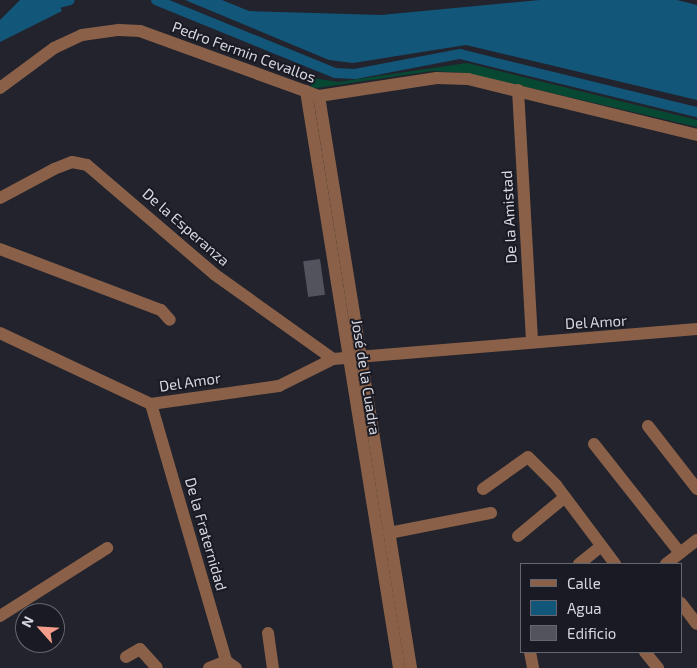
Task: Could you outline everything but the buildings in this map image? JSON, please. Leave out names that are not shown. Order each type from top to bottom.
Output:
[{"type":"street","name":"Pedro Fermin Cevallos","points":[[0,88],[54,48],[82,35],[119,30],[140,31],[319,96],[437,78],[518,90],[697,135]]},
{"type":"street","name":"José de la Cuadra","points":[[306,90],[326,232],[389,533],[397,617],[399,668]]},
{"type":"street","name":"De la Amistad","points":[[518,90],[532,342]]},
{"type":"street","name":"José de la Cuadra","points":[[319,96],[340,229],[368,496],[411,668]]},
{"type":"street","name":"De la Esperanza","points":[[0,198],[72,162],[87,165],[214,274],[333,359]]},
{"type":"street","points":[[326,232],[340,229]]},
{"type":"street","points":[[0,249],[161,310],[170,320]]},
{"type":"street","name":"Del Amor","points":[[353,359],[697,329]]},
{"type":"street","name":"Del Amor","points":[[0,333],[151,404],[279,386],[333,359]]},
{"type":"street","points":[[333,359],[353,359]]},
{"type":"street","name":"De la Fraternidad","points":[[151,404],[231,664]]},
{"type":"street","points":[[648,426],[697,488]]},
{"type":"street","points":[[594,444],[680,553]]},
{"type":"street","points":[[483,489],[528,457],[565,497],[614,563]]},
{"type":"street","points":[[368,496],[382,493]]},
{"type":"street","points":[[518,536],[565,497]]},
{"type":"street","points":[[389,533],[490,514]]},
{"type":"street","points":[[667,563],[697,540]]},
{"type":"street","points":[[580,563],[601,546]]},
{"type":"street","points":[[0,616],[107,548]]},
{"type":"street","points":[[682,605],[697,624]]},
{"type":"street","points":[[268,633],[272,668]]},
{"type":"street","points":[[126,657],[140,649],[157,668]]},
{"type":"street","points":[[530,653],[533,668]]},
{"type":"street","points":[[646,653],[658,668]]},
{"type":"street","points":[[209,668],[231,664]]},
{"type":"green space","points":[[467,63],[697,120],[697,127],[466,73],[432,71],[310,89],[313,78],[338,82]]},
{"type":"water","points":[[20,0],[57,0],[62,11],[0,42],[0,20]]},
{"type":"water","points":[[185,0],[222,0],[249,11],[381,15],[540,0],[677,0],[697,5],[697,100],[466,45],[353,63],[329,60]]},
{"type":"waterway","points":[[59,3],[70,0]]},
{"type":"waterway","points":[[156,0],[335,73],[355,74],[460,54],[697,112]]}]
